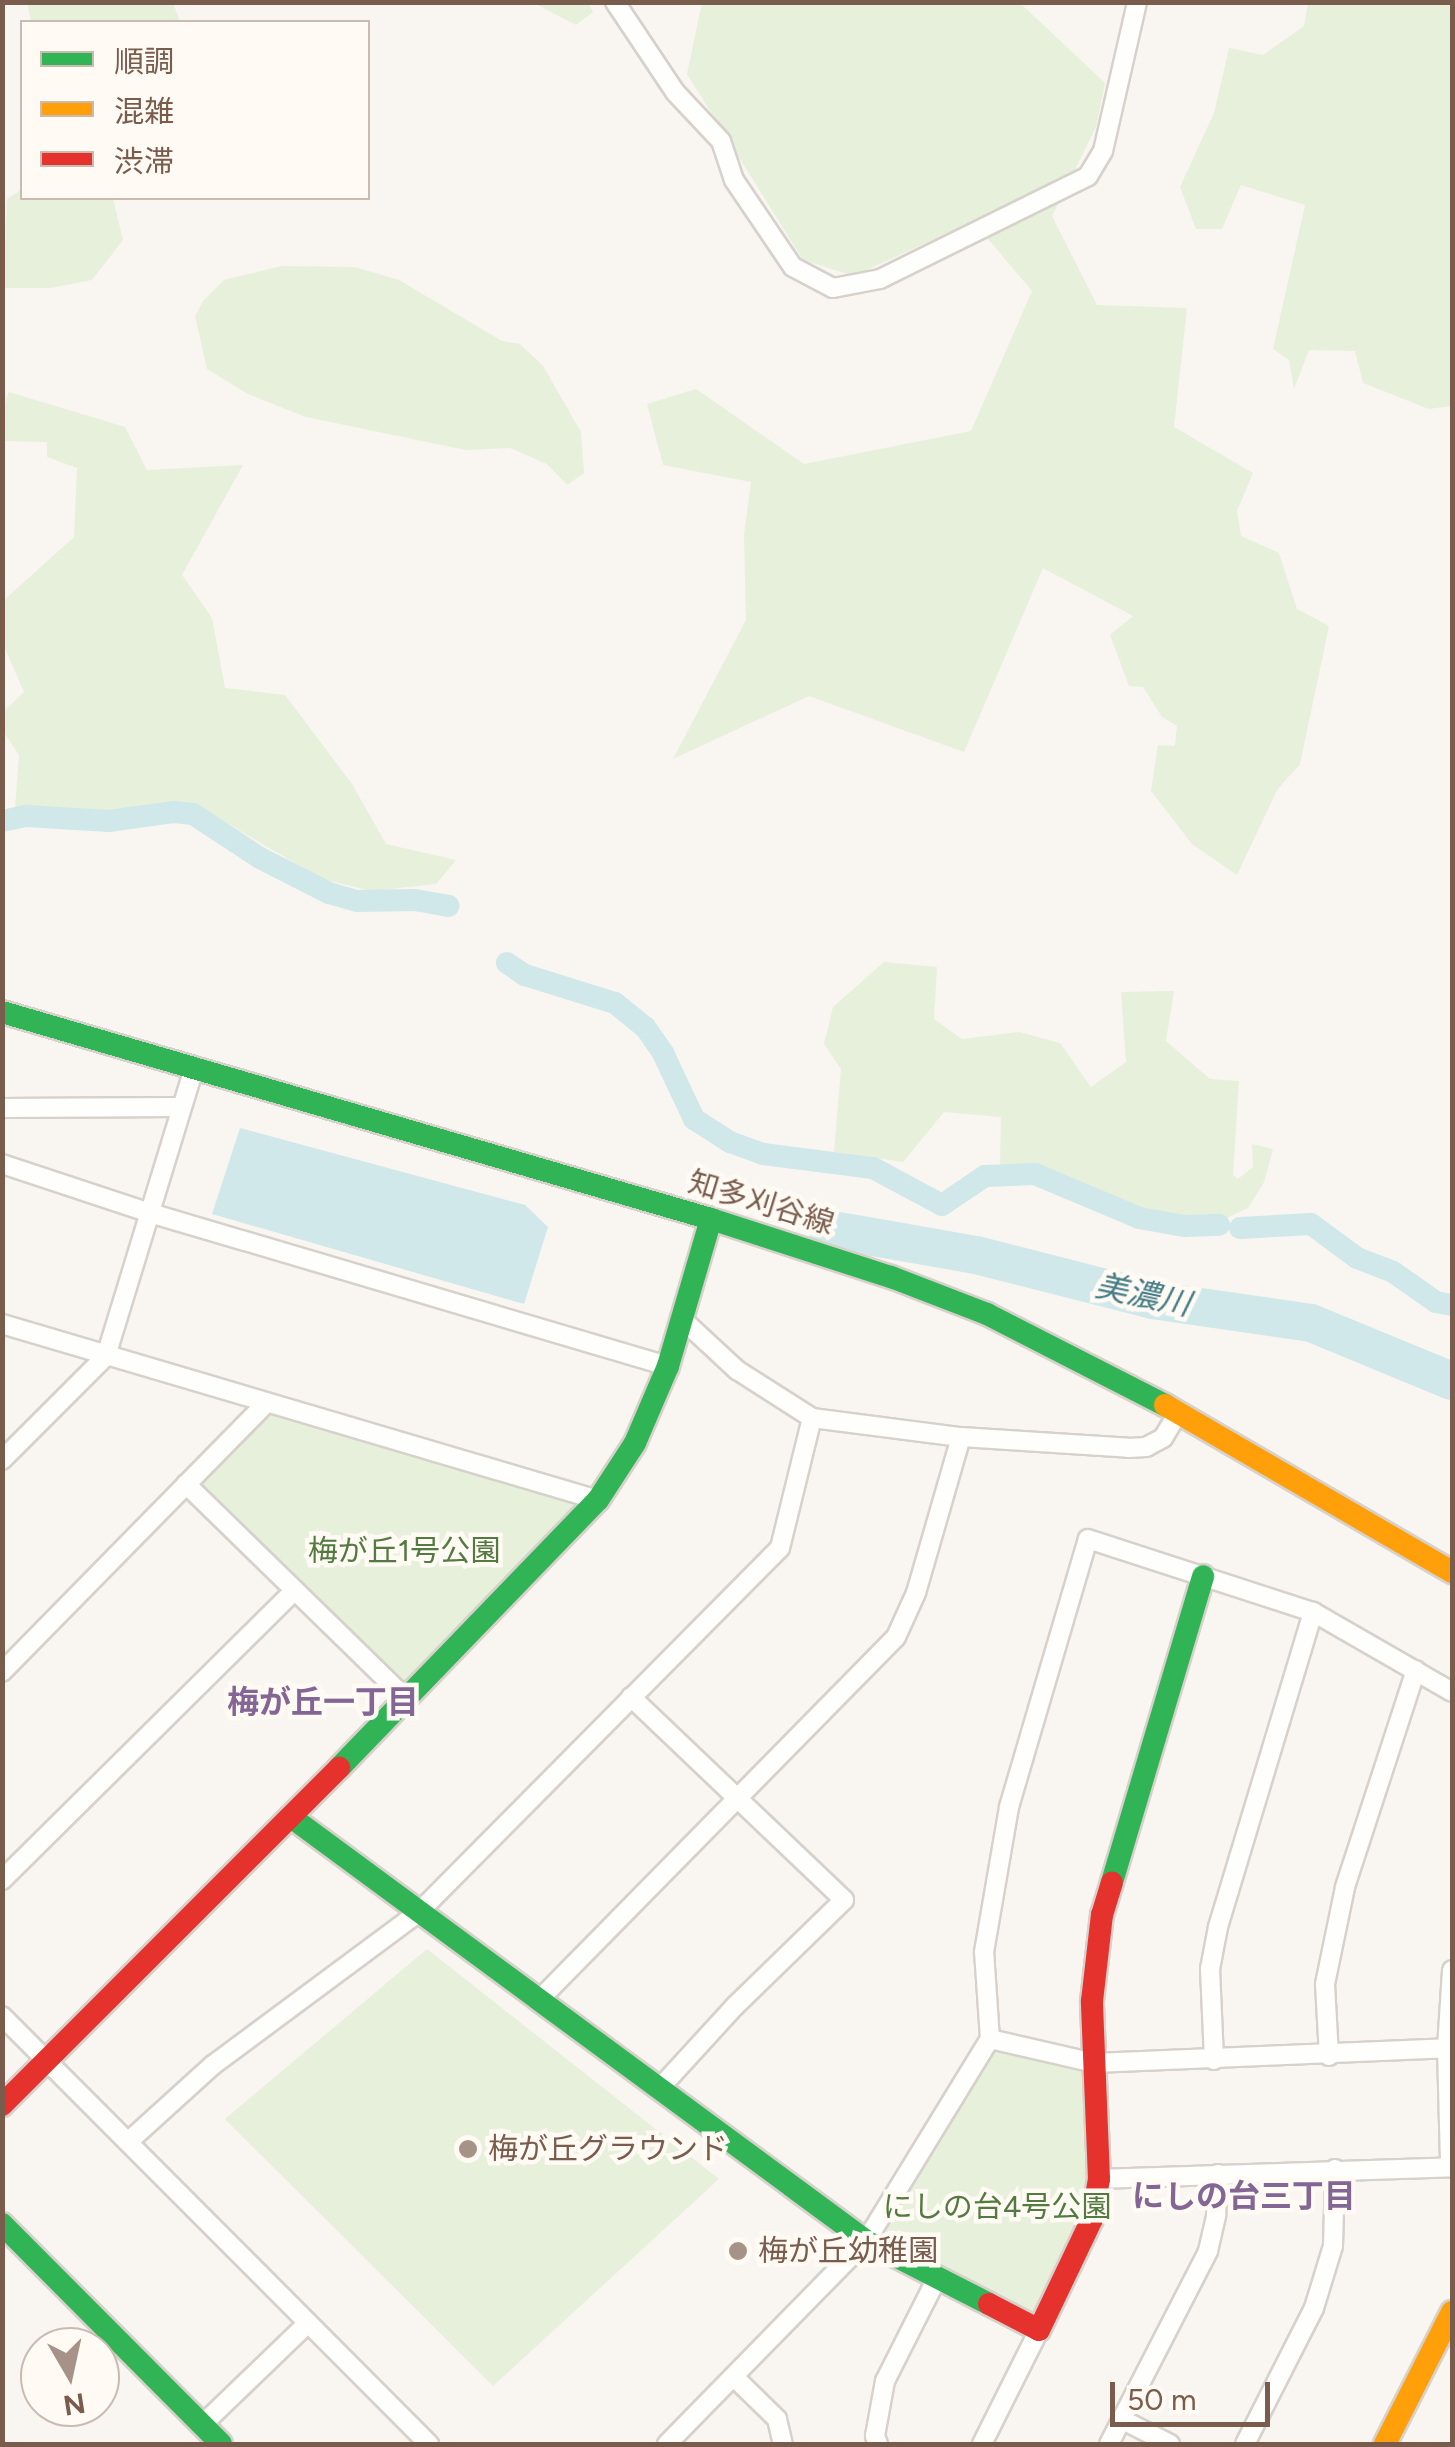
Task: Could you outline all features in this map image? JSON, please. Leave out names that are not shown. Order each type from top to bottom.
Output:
[{"type":"street","points":[[615,2],[675,92],[721,141],[734,180],[793,267],[833,288],[880,280],[1088,176],[1102,151],[1137,2]]},
{"type":"street","name":"知多刈谷線","points":[[2,1012],[814,1250],[987,1314],[1069,1352],[1179,1411],[1452,1572]]},
{"type":"street","points":[[2,1460],[106,1356],[194,1068]]},
{"type":"street","points":[[2,1108],[179,1107]]},
{"type":"street","points":[[2,1164],[150,1213],[668,1366]]},
{"type":"street","points":[[2,2105],[291,1817],[598,1500],[636,1442],[668,1366],[711,1219]]},
{"type":"street","points":[[684,1320],[738,1370],[812,1418],[961,1437],[1146,1447],[1162,1438],[1179,1411]]},
{"type":"street","points":[[2,1324],[598,1500]]},
{"type":"street","points":[[2,1672],[267,1402]]},
{"type":"street","points":[[128,2142],[214,2065],[420,1911],[780,1548],[812,1418]]},
{"type":"street","points":[[539,2000],[896,1637],[916,1593],[961,1437]]},
{"type":"street","points":[[186,1484],[404,1698]]},
{"type":"street","points":[[667,2444],[866,2240],[990,2040],[984,1952],[1009,1807],[1088,1539],[1313,1612],[1452,1692]]},
{"type":"street","points":[[982,2444],[1074,2264],[1092,2218],[1099,2179],[1092,2001],[1102,1915],[1203,1576]]},
{"type":"street","points":[[2,1880],[295,1590]]},
{"type":"street","points":[[1214,2060],[1210,1969],[1218,1927],[1313,1612]]},
{"type":"street","points":[[1330,2056],[1325,1984],[1344,1888],[1416,1670]]},
{"type":"street","points":[[631,1697],[844,1900],[736,2006],[659,2089]]},
{"type":"street","points":[[291,1817],[866,2240],[936,2280],[1039,2330]]},
{"type":"street","points":[[1099,2179],[1451,2166],[1446,2048],[1452,1970]]},
{"type":"street","points":[[2,2016],[428,2444]]},
{"type":"street","points":[[990,2040],[1094,2063],[1330,2056],[1446,2048]]},
{"type":"street","points":[[1245,2444],[1314,2308],[1334,2246],[1335,2169]]},
{"type":"street","points":[[1109,2444],[1208,2251],[1216,2216],[1218,2174]]},
{"type":"street","points":[[2,2224],[221,2444]]},
{"type":"street","points":[[878,2444],[875,2436],[885,2381],[936,2280]]},
{"type":"street","points":[[1386,2444],[1452,2312]]},
{"type":"street","points":[[202,2425],[307,2324]]},
{"type":"street","points":[[734,2377],[777,2418],[782,2444]]},
{"type":"street","points":[[1121,2420],[1170,2444]]},
{"type":"green space","points":[[27,3],[173,3],[180,20],[31,20]]},
{"type":"green space","points":[[534,3],[588,3],[593,12],[576,25]]},
{"type":"green space","points":[[702,3],[1020,3],[1105,83],[1096,127],[1052,216],[1097,305],[1187,308],[1174,427],[1253,473],[1237,511],[1241,536],[1279,553],[1297,609],[1329,626],[1300,764],[1277,790],[1237,875],[1192,844],[1151,791],[1158,745],[1175,746],[1177,726],[1162,717],[1143,687],[1129,686],[1110,635],[1133,616],[1043,568],[964,752],[809,696],[673,759],[746,620],[744,535],[751,482],[663,465],[647,404],[696,389],[804,464],[971,431],[1032,291],[973,221],[854,276],[803,260],[687,74]]},
{"type":"green space","points":[[1308,3],[1452,3],[1452,406],[1429,409],[1363,383],[1355,351],[1309,350],[1294,389],[1289,360],[1273,349],[1305,205],[1241,185],[1222,229],[1196,229],[1180,187],[1214,113],[1229,48],[1263,55],[1304,26]]},
{"type":"green space","points":[[20,190],[20,200],[113,200],[123,240],[92,280],[50,288],[3,288],[7,199]]},
{"type":"green space","points":[[282,266],[355,267],[399,280],[502,341],[520,344],[543,366],[581,432],[584,473],[567,485],[547,464],[510,448],[466,450],[306,417],[248,394],[207,369],[195,316],[203,301],[224,280]]},
{"type":"green space","points":[[9,392],[125,427],[147,470],[243,465],[182,575],[212,618],[225,688],[285,695],[352,784],[386,844],[456,860],[436,884],[371,891],[322,879],[201,808],[14,821],[19,755],[3,731],[3,712],[24,692],[3,644],[3,601],[74,537],[77,468],[47,457],[47,442],[3,441],[3,409]]},
{"type":"green space","points":[[884,962],[937,967],[934,1019],[962,1039],[1019,1032],[1060,1043],[1091,1087],[1126,1062],[1121,992],[1174,991],[1166,1041],[1210,1079],[1239,1081],[1233,1175],[1238,1179],[1253,1167],[1252,1144],[1273,1149],[1264,1182],[1248,1208],[1225,1219],[1170,1219],[1105,1200],[1036,1169],[1000,1167],[1001,1117],[944,1112],[903,1162],[834,1152],[841,1069],[824,1044],[833,1007]]},
{"type":"green space","name":"梅が丘1号公園","points":[[267,1402],[598,1500],[404,1697],[186,1484]]},
{"type":"green space","name":"梅が丘グラウンド","points":[[427,1949],[719,2179],[493,2386],[225,2119]]},
{"type":"green space","name":"にしの台4号公園","points":[[990,2039],[1094,2063],[1099,2179],[1039,2330],[866,2241]]},
{"type":"water","points":[[240,1128],[525,1205],[548,1227],[524,1304],[212,1214]]},
{"type":"waterway","points":[[2,821],[26,816],[109,821],[174,812],[193,814],[260,858],[329,893],[357,901],[415,900],[448,906]]},
{"type":"waterway","points":[[507,963],[525,975],[615,1003],[645,1027],[663,1053],[694,1119],[730,1142],[763,1154],[873,1168],[942,1205],[985,1176],[1035,1174],[1139,1218],[1185,1226],[1219,1225]]},
{"type":"waterway","points":[[1240,1228],[1311,1224],[1357,1258],[1393,1272],[1436,1302],[1452,1305]]},
{"type":"waterway","name":"美濃川","points":[[827,1229],[976,1255],[1152,1300],[1311,1323],[1452,1381]]},
{"type":"traffic: fast","points":[[2,1012],[711,1219],[891,1277],[987,1314],[1165,1405]]},
{"type":"traffic: fast","points":[[339,1768],[598,1500],[635,1443],[668,1366],[711,1219]]},
{"type":"traffic: fast","points":[[1112,1882],[1203,1576]]},
{"type":"traffic: fast","points":[[291,1817],[866,2241],[989,2304]]},
{"type":"traffic: fast","points":[[2,2224],[221,2444]]},
{"type":"traffic: slow","points":[[1165,1405],[1452,1572]]},
{"type":"traffic: slow","points":[[1385,2444],[1452,2312]]},
{"type":"traffic: jam","points":[[2,2105],[339,1768]]},
{"type":"traffic: jam","points":[[989,2304],[1039,2330],[1092,2219],[1099,2179],[1092,2001],[1102,1915],[1112,1882]]},
{"type":"place","name":"梅が丘グラウンド","points":[[468,2149]]},
{"type":"place","name":"梅が丘幼稚園","points":[[738,2251]]},
{"type":"district","name":"梅が丘一丁目","points":[[323,1702]]},
{"type":"district","name":"にしの台三丁目","points":[[1244,2196]]}]
